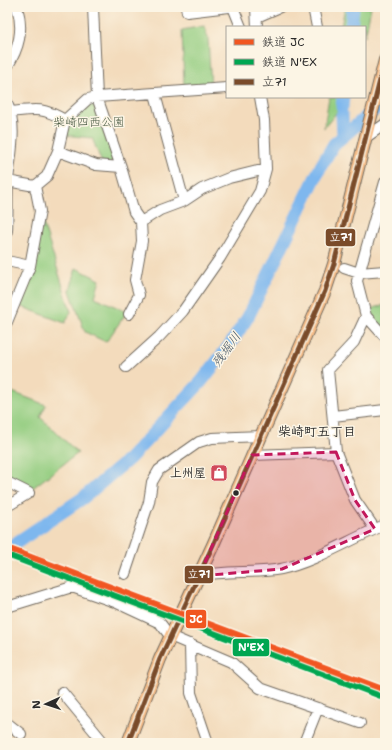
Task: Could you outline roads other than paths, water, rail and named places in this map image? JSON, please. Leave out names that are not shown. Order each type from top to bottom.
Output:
[{"type":"main road","points":[[128,743],[149,685],[170,636],[199,576],[252,455],[292,369],[328,284],[385,60]]},
{"type":"street","points":[[7,8],[17,7],[20,22],[19,43],[16,52],[7,67]]},
{"type":"street","points":[[93,7],[97,97],[121,167],[134,212],[141,222],[142,241],[135,280],[139,295],[129,314]]},
{"type":"street","points":[[186,7],[186,12],[229,7]]},
{"type":"street","points":[[233,7],[241,26]]},
{"type":"street","points":[[257,17],[280,7]]},
{"type":"street","points":[[313,7],[317,26]]},
{"type":"street","points":[[35,186],[47,176],[58,151],[65,120],[88,99],[97,97],[226,88]]},
{"type":"street","points":[[155,94],[184,201]]},
{"type":"street","points":[[126,367],[159,337],[183,311],[220,258],[260,191],[266,169],[264,120],[260,98]]},
{"type":"street","points":[[7,231],[8,181],[12,132],[9,108],[49,111],[65,120]]},
{"type":"street","points":[[365,138],[385,124]]},
{"type":"street","points":[[58,151],[96,165],[121,167]]},
{"type":"street","points":[[141,222],[160,210],[184,201],[202,189],[222,181],[266,169]]},
{"type":"street","points":[[8,181],[35,186]]},
{"type":"street","points":[[385,182],[357,281],[366,316],[385,337]]},
{"type":"street","points":[[7,322],[30,266],[40,210],[35,186]]},
{"type":"street","points":[[7,261],[30,266]]},
{"type":"street","points":[[344,268],[359,273],[385,271]]},
{"type":"street","points":[[366,316],[354,342],[328,370],[336,452],[355,500],[375,529]]},
{"type":"street","points":[[333,416],[385,410]]},
{"type":"street","points":[[125,574],[149,502],[152,482],[159,470],[199,442],[212,438],[261,436]]},
{"type":"street","points":[[252,455],[336,452]]},
{"type":"street","points":[[7,482],[29,493],[11,504]]},
{"type":"street","points":[[199,576],[213,573],[282,569],[304,561],[385,525]]},
{"type":"street","points":[[7,607],[72,587],[142,613],[160,623],[170,636],[231,662],[260,688],[360,723]]},
{"type":"street","points":[[190,644],[191,693],[208,743]]},
{"type":"street","points":[[62,692],[104,743]]},
{"type":"street","points":[[304,743],[318,708]]},
{"type":"street","points":[[7,723],[21,734]]},
{"type":"waterway","points":[[351,26],[353,7]]},
{"type":"waterway","points":[[342,107],[343,98]]},
{"type":"waterway","name":"残堀川","points":[[7,549],[83,498],[129,459],[201,382],[229,346],[248,317],[321,166],[334,144],[385,101]]},
{"type":"waterway","points":[[342,115],[343,136]]},
{"type":"rail line","name":"JC","points":[[7,548],[385,690]]},
{"type":"rail line","name":"N'EX","points":[[7,555],[383,697]]},
{"type":"place","name":"上州屋","points":[[219,473]]},
{"type":"district","name":"柴崎町五丁目","points":[[317,431]]},
{"type":"park label","name":"柴崎四西公園","points":[[89,122]]}]
